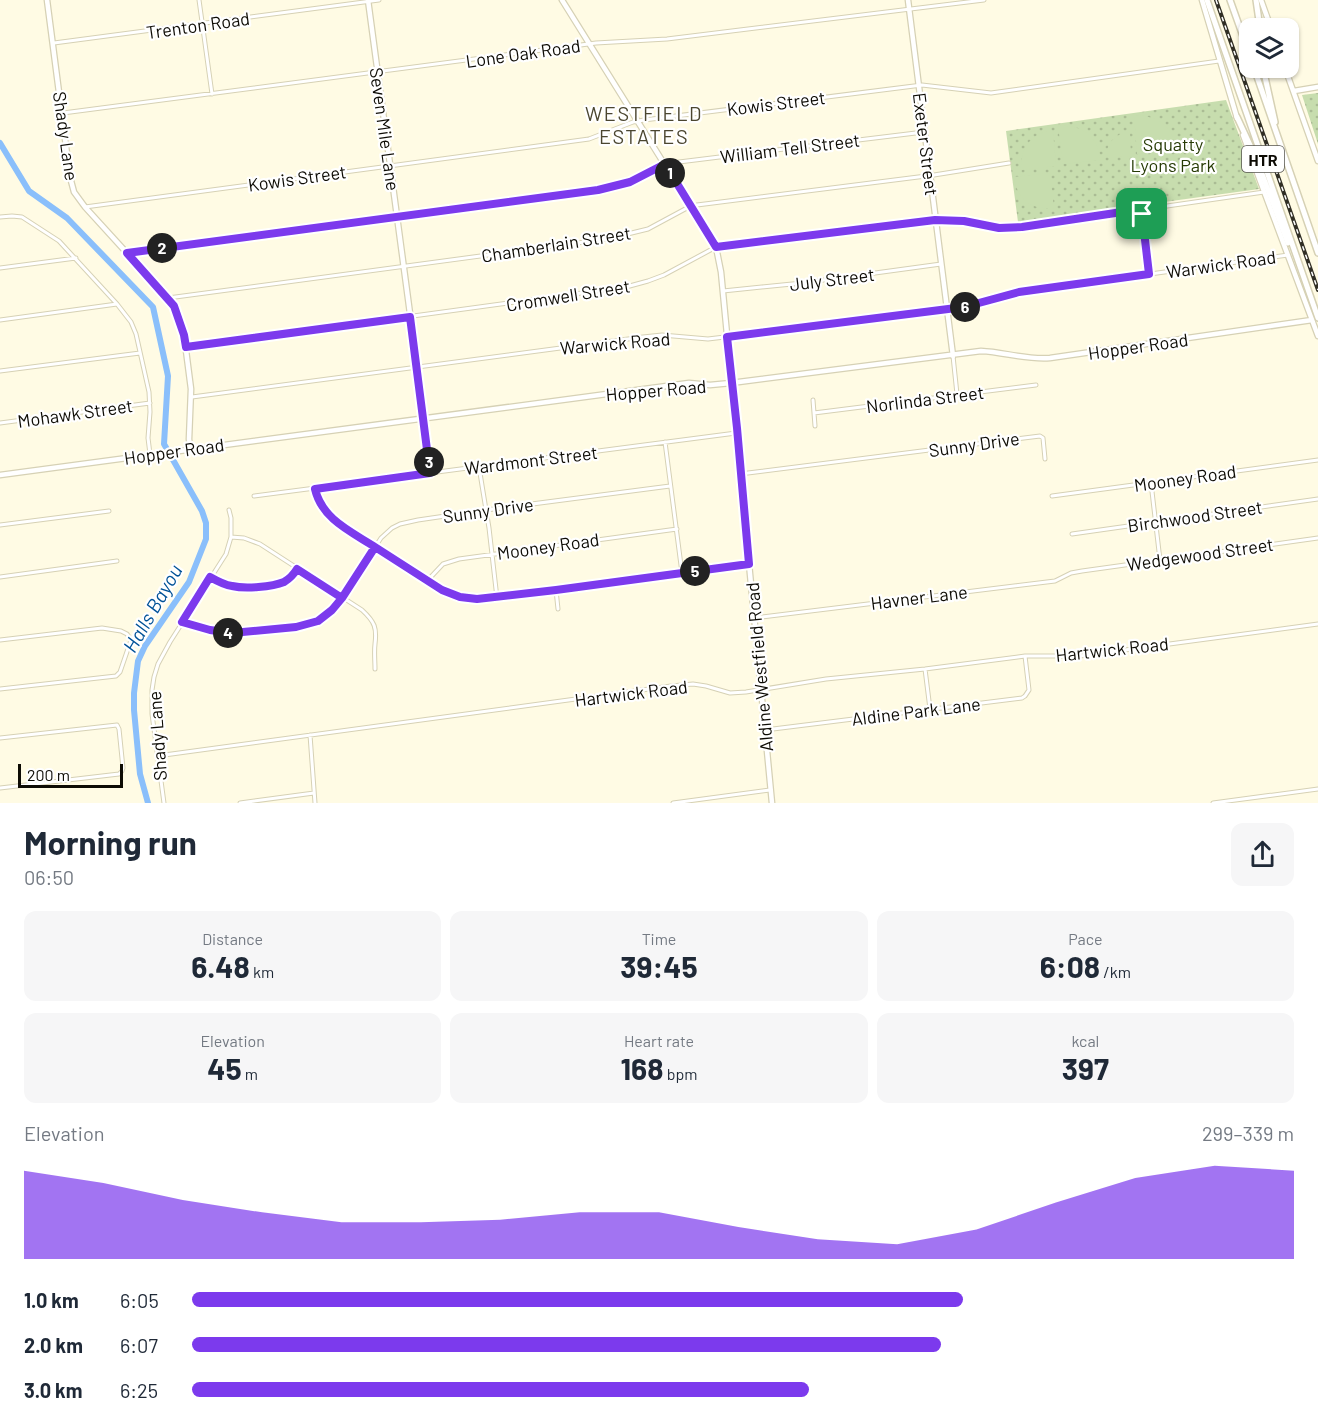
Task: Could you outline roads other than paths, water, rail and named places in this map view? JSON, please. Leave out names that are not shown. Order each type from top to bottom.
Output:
[{"type":"highway","name":"HTR","points":[[1207,0],[1299,263],[1315,319]]},
{"type":"highway","points":[[1230,0],[1239,25]]},
{"type":"highway","points":[[1256,0],[1259,18]]},
{"type":"highway","name":"HTR","points":[[1257,78],[1318,253]]},
{"type":"highway","points":[[1266,78],[1277,136]]},
{"type":"highway","points":[[1237,117],[1299,263]]},
{"type":"main road","name":"Shady Lane","points":[[47,0],[70,177],[74,192],[168,298],[178,314],[184,335],[192,397],[190,449]]},
{"type":"main road","name":"Aldine Westfield Road","points":[[562,0],[716,247],[723,291],[772,803]]},
{"type":"main road","name":"Exeter Street","points":[[908,0],[952,356]]},
{"type":"main road","points":[[1202,0],[1229,95],[1288,255],[1315,319],[1318,336]]},
{"type":"main road","points":[[1261,0],[1267,18]]},
{"type":"main road","name":"Seven Mile Lane","points":[[368,1],[424,418]]},
{"type":"main road","points":[[1289,78],[1318,161]]},
{"type":"main road","points":[[1294,91],[1318,87]]},
{"type":"main road","name":"Hopper Road","points":[[0,475],[689,383],[710,385],[731,383],[981,351],[997,351],[1017,357],[1050,358],[1315,319]]},
{"type":"street","points":[[199,0],[212,94]]},
{"type":"street","name":"Trenton Road","points":[[53,44],[379,0]]},
{"type":"street","name":"Lone Oak Road","points":[[63,113],[589,44],[672,38],[984,0]]},
{"type":"street","name":"Kowis Street","points":[[85,207],[589,139],[638,121],[918,86],[991,93],[1221,61]]},
{"type":"street","name":"William Tell Street","points":[[127,253],[598,190],[630,182],[665,164],[924,132]]},
{"type":"street","name":"Chamberlain Street","points":[[168,298],[607,240],[648,229],[692,206],[1009,163]]},
{"type":"street","name":"Cromwell Street","points":[[186,347],[626,288],[664,275],[716,247],[935,220],[964,221],[999,228],[1022,227],[1264,192]]},
{"type":"street","points":[[1142,209],[1149,274]]},
{"type":"street","points":[[0,217],[17,216],[51,236],[76,258],[131,322],[136,334],[149,392],[150,454]]},
{"type":"street","name":"Warwick Road","points":[[192,397],[643,337],[662,335],[708,339],[946,310],[1019,292],[1288,255]]},
{"type":"street","points":[[0,268],[76,258]]},
{"type":"street","name":"July Street","points":[[723,291],[941,264]]},
{"type":"street","points":[[0,320],[117,304]]},
{"type":"street","points":[[0,371],[140,353]]},
{"type":"street","name":"Exeter Street","points":[[952,356],[957,394]]},
{"type":"street","name":"Norlinda Street","points":[[814,413],[1036,385]]},
{"type":"street","points":[[813,400],[815,426]]},
{"type":"street","name":"Mohawk Street","points":[[0,423],[150,402]]},
{"type":"street","name":"Seven Mile Lane","points":[[424,418],[430,473]]},
{"type":"street","name":"Wardmont Street","points":[[254,496],[737,433]]},
{"type":"street","name":"Sunny Drive","points":[[740,474],[1039,436],[1043,438],[1045,459]]},
{"type":"street","points":[[665,442],[682,573]]},
{"type":"street","name":"Mooney Road","points":[[1052,496],[1318,460]]},
{"type":"street","points":[[479,467],[497,598]]},
{"type":"street","points":[[1151,483],[1160,560]]},
{"type":"street","name":"Sunny Drive","points":[[182,622],[228,633],[296,627],[313,623],[332,610],[386,533],[400,524],[486,510],[670,486]]},
{"type":"street","points":[[315,489],[320,504],[339,523],[442,590],[460,597],[497,598],[749,564]]},
{"type":"street","name":"Birchwood Street","points":[[1072,534],[1318,499]]},
{"type":"street","name":"Shady Lane","points":[[164,803],[152,703],[154,677],[163,653],[226,554],[231,537],[229,510]]},
{"type":"street","points":[[0,525],[109,511]]},
{"type":"street","name":"Mooney Road","points":[[428,580],[446,562],[459,559],[677,529]]},
{"type":"street","points":[[231,537],[251,540],[370,617],[377,632],[375,669]]},
{"type":"street","name":"Wedgewood Street","points":[[1082,571],[1318,538]]},
{"type":"street","points":[[0,577],[117,561]]},
{"type":"street","points":[[210,577],[230,586],[256,587],[284,582],[297,569]]},
{"type":"street","name":"Havner Lane","points":[[754,618],[1055,581],[1071,573],[1082,571]]},
{"type":"street","points":[[556,590],[558,609]]},
{"type":"street","name":"Hartwick Road","points":[[157,756],[680,685],[700,685],[730,693],[826,679],[1025,656],[1080,656],[1318,624]]},
{"type":"street","points":[[0,640],[102,628],[122,631],[130,637],[130,645],[120,672],[113,676],[0,689]]},
{"type":"street","name":"Aldine Park Lane","points":[[765,730],[1025,696],[1029,690],[1025,656]]},
{"type":"street","points":[[925,669],[930,709]]},
{"type":"street","points":[[0,738],[117,725],[123,768],[120,773],[116,774],[0,788]]},
{"type":"street","points":[[310,735],[315,803]]},
{"type":"street","points":[[1213,803],[1318,789]]},
{"type":"street","points":[[672,803],[770,790]]},
{"type":"street","points":[[240,803],[314,793]]},
{"type":"waterway","name":"Halls Bayou","points":[[0,143],[29,191],[67,218],[153,307],[168,376],[164,444],[202,511],[206,523],[206,539],[189,582],[145,646],[138,661],[134,710],[140,774],[148,803]]},
{"type":"railway","points":[[1216,0],[1318,290]]},
{"type":"district","name":"WESTFIELD ESTATES","points":[[644,124]]},
{"type":"park label","name":"Squatty Lyons Park","points":[[1173,154]]}]
